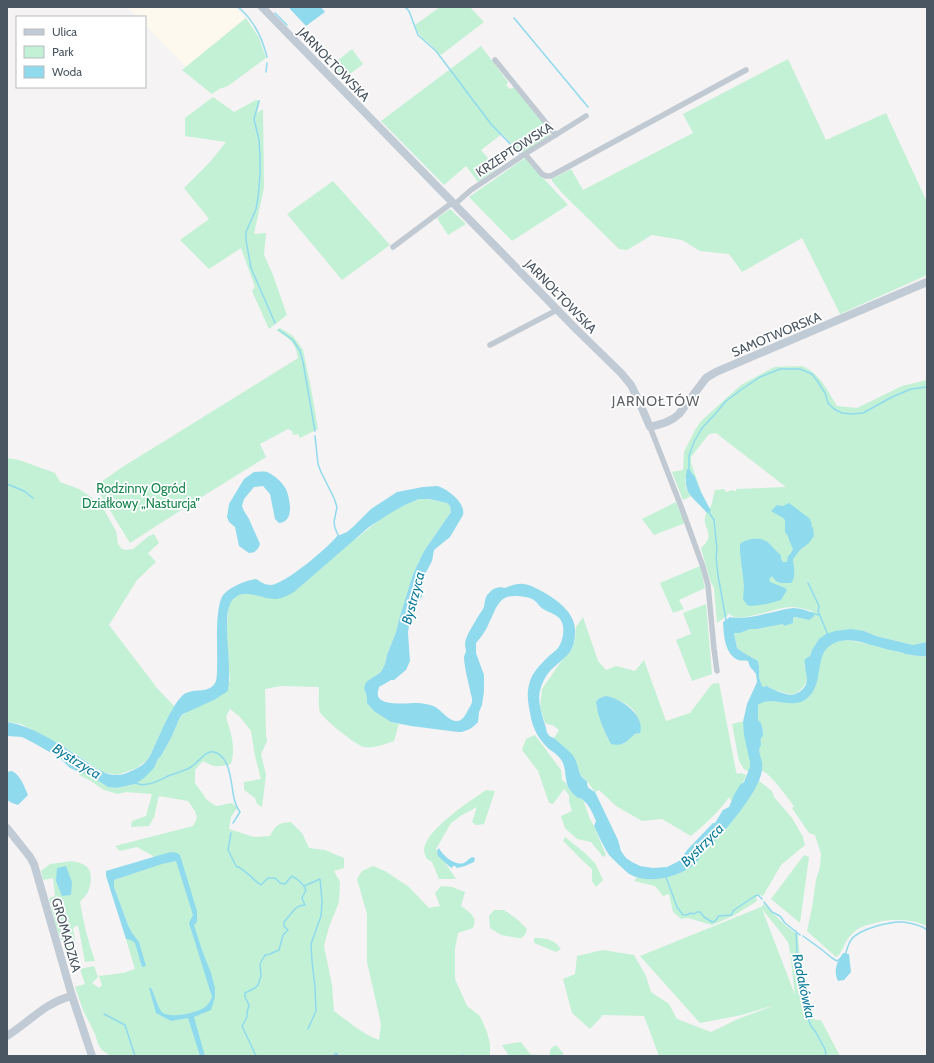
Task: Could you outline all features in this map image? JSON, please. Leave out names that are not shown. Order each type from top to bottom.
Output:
[{"type":"street","name":"JARNOŁTOWSKA","points":[[262,7],[626,379],[636,393],[682,509],[703,567],[708,585],[717,672]]},
{"type":"street","points":[[495,60],[556,135]]},
{"type":"street","points":[[526,154],[542,174],[551,176],[746,70]]},
{"type":"street","name":"KRZEPTOWSKA","points":[[393,247],[471,190],[586,116]]},
{"type":"street","name":"SAMOTWORSKA","points":[[650,427],[668,422],[679,414],[706,378],[716,372],[927,282]]},
{"type":"street","points":[[490,344],[557,310]]},
{"type":"street","name":"GROMADZKA","points":[[7,828],[30,856],[34,864],[72,996],[92,1056]]},
{"type":"street","points":[[7,1036],[45,1008],[64,998],[72,996]]},
{"type":"shaded area","points":[[127,7],[234,7],[243,15],[244,19],[186,67],[146,26],[146,16],[136,16]]},
{"type":"green space","points":[[440,7],[470,7],[484,22],[441,55],[421,36],[415,25]]},
{"type":"green space","points":[[246,18],[259,38],[266,58],[228,86],[219,89],[212,94],[182,70]]},
{"type":"green space","points":[[481,46],[508,82],[506,85],[510,89],[515,87],[551,131],[549,138],[522,154],[502,134],[481,150],[497,169],[478,182],[466,166],[444,185],[381,121]]},
{"type":"green space","points":[[352,49],[363,64],[342,80],[330,67]]},
{"type":"green space","points":[[788,59],[826,140],[886,113],[927,202],[927,275],[840,314],[802,238],[742,272],[729,254],[700,251],[682,240],[652,235],[627,250],[619,249],[563,194],[552,181],[552,179],[571,169],[583,190],[693,133],[683,114]]},
{"type":"green space","points":[[213,97],[234,112],[256,100],[260,101],[257,113],[263,109],[264,188],[254,234],[266,233],[264,255],[273,275],[287,315],[269,329],[252,291],[255,287],[241,248],[209,269],[180,240],[209,219],[184,188],[210,162],[226,142],[185,136],[185,118]]},
{"type":"green space","points":[[525,158],[568,205],[512,241],[469,197]]},
{"type":"green space","points":[[333,181],[390,245],[342,280],[287,214]]},
{"type":"green space","points":[[450,209],[466,224],[448,235],[437,218]]},
{"type":"green space","name":"Rodzinny Ogród Działkowy „Nasturcja”","points":[[280,328],[293,336],[303,350],[318,429],[300,438],[298,434],[293,435],[292,431],[288,429],[260,444],[266,457],[130,543],[95,486],[124,466],[298,358],[293,344],[288,338],[276,330]]},
{"type":"green space","points":[[802,366],[809,369],[819,378],[827,388],[837,406],[857,408],[902,386],[927,380],[927,642],[913,645],[876,636],[864,631],[812,650],[804,665],[807,675],[806,683],[793,695],[771,689],[767,686],[763,687],[759,676],[758,661],[737,648],[734,632],[740,633],[750,629],[784,625],[795,617],[809,620],[812,611],[790,607],[746,617],[734,617],[729,613],[717,623],[714,588],[710,580],[701,548],[706,543],[708,538],[705,519],[706,513],[711,506],[715,490],[724,489],[726,492],[733,490],[736,491],[736,489],[786,487],[716,433],[709,434],[691,457],[691,463],[701,491],[692,472],[685,479],[686,488],[691,496],[683,500],[672,472],[683,470],[684,452],[701,421],[741,385],[774,367]]},
{"type":"green space","points":[[7,458],[19,460],[55,473],[60,482],[79,489],[91,497],[103,508],[116,531],[118,544],[122,549],[133,549],[149,536],[154,534],[159,543],[148,553],[156,562],[137,580],[109,625],[157,688],[175,707],[148,759],[137,768],[117,775],[102,772],[50,739],[21,724],[7,722]]},
{"type":"green space","points":[[419,499],[430,499],[444,502],[450,506],[451,512],[424,551],[413,574],[396,632],[381,672],[366,682],[365,693],[367,696],[367,703],[391,722],[399,724],[394,741],[379,746],[364,747],[348,737],[327,720],[320,712],[319,687],[281,686],[265,689],[267,741],[261,754],[266,775],[262,807],[257,804],[255,798],[244,790],[244,782],[261,779],[251,731],[240,717],[230,709],[226,717],[233,746],[231,764],[217,766],[203,761],[195,770],[195,783],[207,800],[216,806],[232,803],[237,808],[231,817],[229,829],[254,837],[270,836],[278,825],[291,822],[302,833],[309,848],[325,850],[344,858],[344,868],[334,871],[340,882],[339,902],[329,927],[324,946],[332,985],[334,1011],[361,1031],[379,1040],[381,1025],[367,962],[367,914],[357,879],[362,871],[373,866],[385,871],[409,887],[429,908],[440,906],[435,893],[441,886],[452,887],[465,892],[461,906],[472,915],[474,918],[474,924],[473,928],[458,933],[455,949],[455,979],[467,1006],[480,1016],[487,1032],[490,1044],[490,1056],[111,1056],[102,1050],[98,1044],[75,987],[85,984],[80,969],[94,966],[98,977],[92,983],[99,988],[102,985],[99,976],[123,973],[135,969],[126,939],[132,933],[114,887],[114,880],[155,866],[153,856],[137,847],[120,851],[115,846],[193,826],[197,818],[195,811],[188,801],[159,796],[154,817],[149,826],[131,827],[132,821],[146,816],[152,794],[126,792],[118,794],[104,790],[79,775],[79,772],[89,775],[108,787],[116,788],[135,784],[154,768],[172,736],[180,717],[230,681],[227,618],[230,603],[236,596],[247,593],[266,597],[357,538],[383,517]]},
{"type":"green space","points":[[676,502],[685,523],[654,535],[642,519]]},
{"type":"green space","points":[[700,566],[705,588],[679,600],[684,609],[673,613],[660,583]]},
{"type":"green space","points":[[706,604],[712,674],[692,681],[676,640],[691,634],[683,613]]},
{"type":"green space","points":[[583,617],[598,661],[606,670],[616,666],[635,671],[644,660],[666,721],[690,713],[712,684],[719,683],[736,771],[737,774],[741,773],[746,775],[731,801],[729,797],[716,813],[691,836],[662,819],[642,821],[616,806],[599,790],[595,792],[579,773],[571,754],[554,738],[559,730],[554,726],[545,723],[540,708],[542,689],[560,663],[571,651],[575,640],[576,627]],"holes":[[[605,696],[628,705],[634,711],[636,716],[640,733],[635,734],[623,744],[608,739],[596,706],[598,699]]]},
{"type":"green space","points":[[845,640],[914,656],[927,656],[927,926],[913,921],[892,920],[866,926],[856,930],[850,936],[839,955],[836,957],[807,931],[816,880],[820,867],[821,854],[815,835],[809,833],[792,808],[794,806],[774,781],[762,771],[762,763],[759,752],[760,738],[763,736],[763,727],[758,720],[758,705],[761,702],[768,701],[795,703],[820,664],[822,655],[826,648],[831,644]]},
{"type":"green space","points":[[745,721],[751,764],[749,772],[744,769],[739,761],[732,724]]},
{"type":"green space","points":[[535,735],[561,770],[562,780],[567,784],[573,793],[583,800],[606,855],[603,857],[591,842],[577,839],[565,828],[561,816],[572,811],[569,802],[569,795],[564,789],[553,804],[549,803],[538,771],[522,750],[526,739]]},
{"type":"green space","points":[[759,781],[772,791],[774,797],[792,818],[803,837],[805,845],[781,865],[763,896],[756,894],[757,901],[733,916],[712,925],[688,918],[681,919],[673,912],[669,894],[663,896],[655,886],[634,881],[639,877],[678,874],[695,864],[703,853],[723,833],[749,798]]},
{"type":"green space","points":[[486,790],[495,791],[484,824],[476,825],[472,822],[477,807],[451,823],[436,849],[456,879],[439,879],[432,862],[427,859],[425,854],[424,850],[426,842],[440,825],[449,817]]},
{"type":"green space","points":[[565,837],[595,863],[603,880],[596,887],[592,881],[592,869],[563,841]]},
{"type":"green space","points":[[804,855],[809,857],[800,923],[771,899]]},
{"type":"green space","points":[[73,861],[86,866],[90,872],[91,883],[89,889],[80,902],[86,932],[95,961],[85,962],[78,925],[73,928],[76,947],[66,950],[57,930],[49,898],[55,896],[53,878],[43,880],[41,871],[50,864]]},
{"type":"green space","points":[[764,904],[785,925],[798,935],[800,960],[807,1002],[815,1020],[821,1020],[840,1056],[659,1056],[644,1016],[603,1015],[590,1029],[572,1013],[563,979],[575,974],[577,956],[603,950],[634,955],[646,976],[651,992],[669,1004],[677,1019],[711,1032],[738,1019],[775,1005],[742,1015],[700,1023],[640,956],[761,907]],"holes":[[[762,909],[788,942],[795,995]]]},
{"type":"green space","points":[[494,910],[504,910],[518,920],[527,929],[525,935],[518,938],[501,935],[490,928],[489,916]]},
{"type":"green space","points":[[534,938],[549,940],[561,949],[556,952],[534,943]]},
{"type":"green space","points":[[521,1042],[530,1054],[549,1056],[509,1056],[502,1045]]},
{"type":"green space","points":[[556,1045],[563,1053],[563,1056],[549,1056],[551,1048]]},
{"type":"water","points":[[290,7],[321,7],[325,12],[306,26],[290,9]]},
{"type":"water","points":[[687,469],[689,469],[695,477],[711,511],[707,513],[687,490]]},
{"type":"water","points":[[254,472],[267,472],[280,481],[286,489],[290,509],[287,519],[284,522],[279,523],[275,519],[270,494],[263,486],[254,487],[244,499],[242,506],[260,544],[256,551],[249,553],[239,546],[235,527],[229,522],[227,517],[229,504],[244,479]]},
{"type":"water","name":"Bystrzyca","points":[[437,486],[451,493],[459,501],[462,506],[463,515],[450,537],[434,550],[432,561],[422,580],[422,596],[416,606],[409,625],[408,633],[410,661],[406,670],[394,680],[391,680],[379,687],[379,698],[382,701],[391,703],[420,703],[434,706],[454,721],[460,720],[465,715],[472,700],[464,660],[466,651],[465,642],[469,632],[484,607],[485,599],[488,594],[496,588],[505,588],[516,584],[525,584],[534,587],[551,597],[562,605],[570,615],[575,627],[575,639],[570,652],[547,674],[540,689],[539,700],[547,732],[549,736],[554,738],[573,756],[580,774],[587,781],[587,786],[595,792],[618,840],[621,851],[626,858],[640,866],[653,868],[667,867],[679,861],[688,849],[713,823],[715,823],[723,810],[729,807],[740,785],[744,782],[750,767],[743,722],[747,704],[757,682],[756,674],[750,667],[748,661],[738,660],[730,653],[727,648],[723,622],[730,617],[744,618],[793,608],[814,613],[814,616],[809,620],[795,617],[793,618],[793,623],[784,626],[783,624],[734,633],[737,648],[758,661],[759,676],[763,687],[767,686],[779,692],[791,695],[804,688],[807,681],[805,659],[810,656],[819,639],[826,634],[835,631],[851,629],[864,631],[876,636],[913,645],[927,642],[927,656],[906,654],[848,640],[837,642],[829,646],[821,660],[816,685],[812,693],[805,700],[793,703],[768,701],[758,705],[758,720],[762,725],[763,732],[759,749],[762,760],[761,775],[749,798],[728,826],[702,854],[695,864],[681,873],[654,879],[637,877],[629,874],[609,855],[594,826],[596,821],[590,808],[583,800],[575,796],[570,790],[562,761],[537,735],[533,726],[528,697],[530,681],[534,673],[558,648],[561,642],[563,630],[560,619],[540,607],[534,600],[516,596],[505,598],[498,604],[485,631],[476,643],[476,653],[484,675],[484,691],[478,722],[470,729],[458,732],[391,722],[374,711],[367,703],[364,688],[366,682],[381,672],[385,664],[413,574],[424,551],[451,512],[450,506],[447,503],[429,499],[419,499],[405,505],[369,527],[294,592],[279,599],[244,594],[237,596],[231,602],[227,618],[229,675],[228,691],[214,700],[183,714],[180,717],[172,736],[154,768],[144,778],[135,784],[116,788],[108,787],[89,775],[70,768],[60,758],[32,742],[22,737],[7,736],[7,722],[26,727],[44,735],[101,771],[112,775],[121,775],[139,767],[149,757],[170,713],[182,696],[186,693],[210,688],[216,681],[219,608],[221,600],[227,591],[239,584],[256,579],[269,585],[278,583],[296,572],[326,548],[338,535],[347,532],[371,509],[397,492]]},
{"type":"water","points":[[789,503],[809,518],[812,524],[814,536],[793,559],[794,577],[791,583],[781,583],[776,581],[772,576],[769,579],[770,582],[787,590],[781,600],[767,604],[747,605],[743,599],[744,586],[740,544],[753,539],[763,540],[768,542],[781,555],[783,562],[787,562],[788,556],[793,549],[785,532],[785,520],[771,511],[777,505],[783,506]]},
{"type":"water","points":[[605,696],[618,700],[630,708],[636,714],[641,727],[640,733],[635,734],[627,741],[619,745],[611,744],[600,718],[596,702],[598,699]]},
{"type":"water","points":[[12,771],[20,778],[28,795],[18,805],[7,800],[7,772]]},
{"type":"water","points":[[439,848],[446,857],[453,862],[461,864],[472,857],[475,858],[474,862],[457,868],[453,866],[452,868],[438,856],[437,851]]},
{"type":"water","points":[[172,852],[180,855],[197,911],[197,922],[194,925],[215,988],[215,997],[211,1010],[194,1017],[205,1056],[200,1056],[188,1018],[171,1021],[156,1013],[149,988],[151,988],[161,1011],[170,1015],[183,1015],[201,1009],[207,1005],[212,997],[189,923],[193,915],[176,861],[162,864],[114,880],[114,887],[128,925],[139,942],[146,966],[142,967],[135,943],[126,939],[106,876],[106,871]]},
{"type":"water","points":[[66,866],[72,882],[71,895],[62,896],[56,881],[57,868]]},
{"type":"water","points":[[843,953],[849,954],[851,972],[844,980],[838,981],[836,967]]},
{"type":"waterway","points":[[238,7],[249,17],[257,29],[267,57]]},
{"type":"waterway","points":[[405,7],[409,11],[418,35],[436,51],[491,124],[520,154]]},
{"type":"waterway","points":[[275,13],[287,25]]},
{"type":"waterway","points":[[514,18],[588,107]]},
{"type":"waterway","points":[[266,72],[267,63]]},
{"type":"waterway","points":[[259,101],[254,119],[259,140],[260,157],[258,198],[256,209],[246,232],[246,240],[251,268],[275,323]]},
{"type":"waterway","points":[[279,330],[293,340],[300,351],[315,431]]},
{"type":"waterway","points":[[689,471],[689,456],[694,442],[702,428],[726,401],[760,377],[780,369],[800,369],[812,374],[825,393],[828,403],[834,409],[842,413],[863,413],[892,397],[911,389],[927,387]]},
{"type":"waterway","points":[[315,436],[318,464],[337,507],[334,522],[338,535]]},
{"type":"waterway","points":[[7,484],[24,491],[33,498]]},
{"type":"waterway","points":[[708,511],[714,520],[718,575],[726,620]]},
{"type":"waterway","points":[[808,583],[819,606],[818,611],[828,635]]},
{"type":"waterway","points":[[814,614],[820,615]]},
{"type":"waterway","points":[[136,783],[144,785],[156,782],[183,771],[194,765],[208,753],[214,752],[220,755],[227,765],[234,800],[240,812],[233,823]]},
{"type":"waterway","points":[[231,833],[228,850],[236,866],[258,883],[261,885],[268,878],[275,878],[280,883],[285,884],[292,876],[298,880],[306,890],[302,898],[305,905],[299,906],[295,909],[284,922],[284,926],[288,930],[283,935],[279,950],[265,955],[260,964],[261,976],[258,985],[245,993],[245,997],[249,1005],[247,1017],[242,1026],[256,1056]]},
{"type":"waterway","name":"Radakówka","points":[[666,877],[677,907],[683,915],[700,912],[704,917],[712,922],[719,916],[731,915],[734,910],[755,896],[758,895],[762,899]]},
{"type":"waterway","points":[[304,886],[320,879],[322,901],[321,916],[311,944],[316,1011],[308,1029]]},
{"type":"waterway","name":"Radakówka","points":[[764,902],[772,912],[780,916],[785,923],[800,935]]},
{"type":"waterway","points":[[845,955],[848,945],[855,936],[860,932],[875,926],[903,922],[919,926],[927,930]]},
{"type":"waterway","name":"Radakówka","points":[[796,931],[797,954],[795,961],[800,969],[800,981],[807,1016],[811,1026],[825,1049],[826,1056]]},
{"type":"waterway","points":[[803,936],[837,961],[841,958]]},
{"type":"waterway","points":[[104,1014],[125,1025],[135,1056]]},
{"type":"waterway","points":[[333,1056],[336,1053],[338,1056]]},
{"type":"district","name":"JARNOŁTÓW","points":[[656,401]]}]
